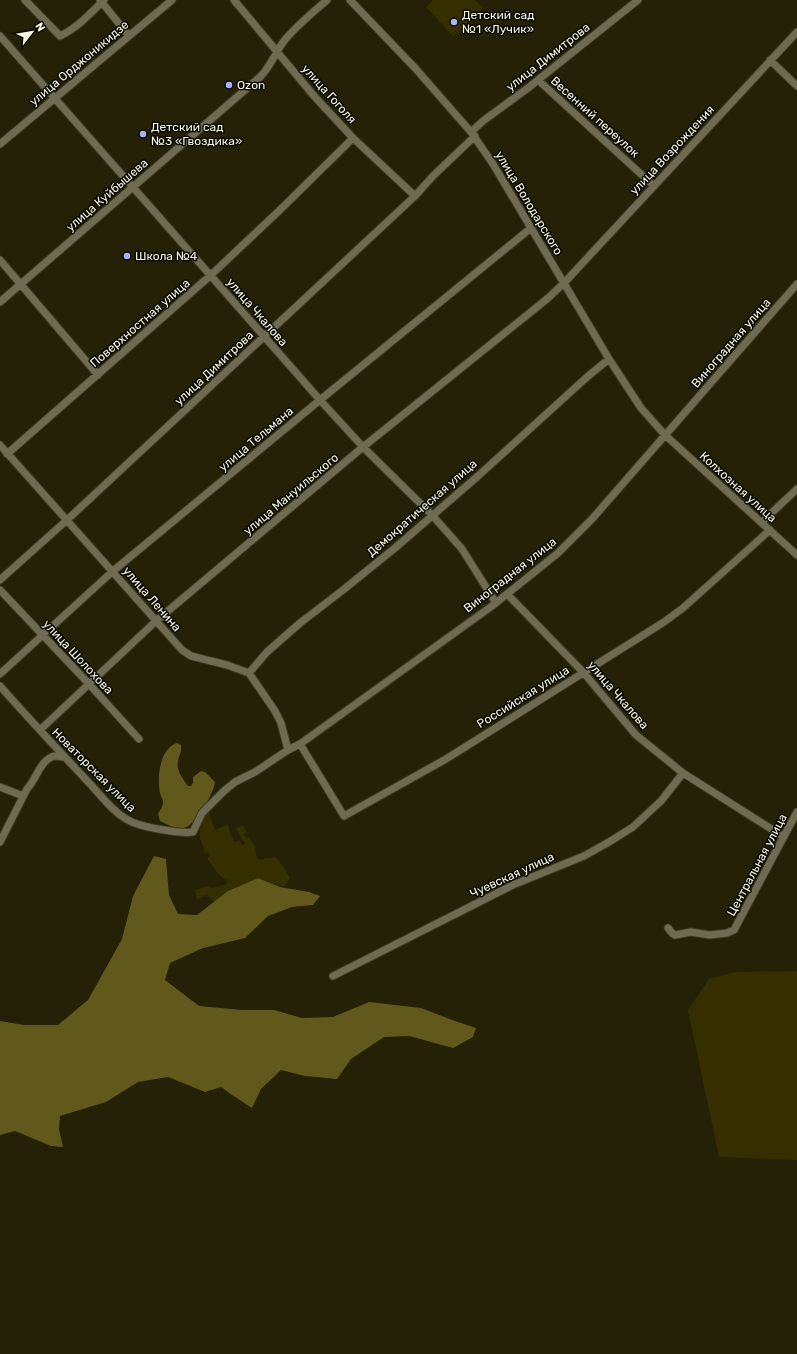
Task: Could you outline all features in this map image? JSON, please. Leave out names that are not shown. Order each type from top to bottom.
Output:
[{"type":"street","points":[[26,0],[60,36],[66,33],[102,1],[129,36]]},
{"type":"street","name":"улица Орджоникидзе","points":[[0,144],[172,0]]},
{"type":"street","name":"улица Гоголя","points":[[234,0],[314,96],[353,138],[415,196]]},
{"type":"street","name":"улица Куйбышева","points":[[0,302],[260,77],[270,65],[287,38],[327,0]]},
{"type":"street","name":"улица Володарского","points":[[350,0],[415,68],[473,134],[494,164],[609,359],[642,408],[665,435]]},
{"type":"street","name":"улица Димитрова","points":[[0,580],[67,520],[415,196],[473,134],[482,121],[538,80],[638,0]]},
{"type":"street","name":"улица Возрождения","points":[[564,283],[797,32]]},
{"type":"street","name":"улица Чкалова","points":[[0,36],[132,188],[211,275],[320,400],[364,447],[432,515],[462,549],[496,603]]},
{"type":"street","points":[[770,60],[797,86]]},
{"type":"street","name":"Весенний переулок","points":[[538,80],[654,186]]},
{"type":"street","name":"Поверхностная улица","points":[[7,454],[211,275],[353,138]]},
{"type":"street","name":"улица Тельмана","points":[[0,674],[113,571],[531,228]]},
{"type":"street","points":[[0,260],[98,375]]},
{"type":"street","name":"улица Мануильского","points":[[40,730],[156,621],[364,447],[547,299],[564,283]]},
{"type":"street","name":"Виноградная улица","points":[[193,832],[202,813],[235,782],[255,772],[288,750],[300,744],[496,603],[558,553],[592,519],[797,284]]},
{"type":"street","name":"Демократическая улица","points":[[249,673],[267,652],[300,623],[395,548],[609,359]]},
{"type":"street","name":"Колхозная улица","points":[[665,435],[797,555]]},
{"type":"street","name":"улица Ленина","points":[[0,445],[182,650],[191,656],[227,665],[249,673]]},
{"type":"street","points":[[762,522],[797,489]]},
{"type":"street","name":"Российская улица","points":[[300,744],[344,816],[446,759],[664,622],[683,608],[770,530]]},
{"type":"street","name":"улица Шолохова","points":[[0,590],[139,739]]},
{"type":"street","name":"улица Чкалова","points":[[507,594],[583,672],[636,735],[683,773],[784,837]]},
{"type":"street","points":[[249,673],[275,711],[281,723],[288,750]]},
{"type":"street","name":"Новаторская улица","points":[[0,686],[64,757],[119,814],[130,822],[144,826],[186,833],[193,832]]},
{"type":"street","points":[[0,842],[23,796],[41,765],[54,756],[64,757]]},
{"type":"street","name":"Чуевская улица","points":[[333,976],[515,884],[584,856],[610,842],[633,827],[661,801],[683,773]]},
{"type":"street","points":[[0,787],[23,796]]},
{"type":"street","name":"Центральная улица","points":[[668,928],[675,935],[691,932],[710,935],[727,933],[734,930],[797,812]]},
{"type":"shaded area","name":"Детский сад №1 «Лучик»","points":[[433,0],[475,0],[483,8],[453,36],[426,7]]},
{"type":"shaded area","points":[[177,743],[181,745],[178,768],[180,775],[188,786],[191,786],[193,783],[193,777],[201,771],[205,772],[215,782],[208,801],[193,822],[184,828],[178,828],[160,821],[158,814],[163,802],[159,787],[159,772],[166,751]]},
{"type":"shaded area","points":[[208,810],[215,830],[228,824],[235,842],[239,840],[242,845],[245,844],[236,829],[243,825],[247,832],[244,834],[246,838],[249,837],[255,847],[257,859],[262,860],[266,858],[277,858],[290,878],[284,887],[258,878],[228,891],[214,902],[207,895],[197,899],[195,890],[208,886],[212,888],[222,886],[227,883],[227,880],[218,874],[207,858],[210,856],[208,852],[205,854],[200,838],[203,820]]},
{"type":"shaded area","points":[[154,856],[166,859],[169,895],[178,914],[197,915],[228,891],[258,878],[280,887],[309,892],[320,896],[313,905],[292,907],[268,916],[245,938],[203,948],[170,963],[165,980],[199,1006],[242,1010],[274,1010],[302,1018],[333,1017],[369,1002],[421,1008],[476,1028],[473,1037],[453,1048],[409,1036],[384,1037],[351,1059],[337,1079],[305,1076],[281,1070],[261,1089],[252,1108],[221,1087],[205,1092],[168,1077],[138,1082],[106,1102],[60,1116],[59,1129],[63,1147],[51,1146],[15,1131],[0,1135],[0,1021],[24,1025],[58,1025],[88,1000],[122,939],[133,896]]},
{"type":"shaded area","points":[[797,971],[797,1160],[719,1157],[688,1010],[709,979],[735,972]]},
{"type":"place","name":"Детский сад №1 «Лучик»","points":[[454,22]]},
{"type":"place","name":"Ozon","points":[[229,85]]},
{"type":"place","name":"Детский сад №3 «Гвоздика»","points":[[143,134]]},
{"type":"place","name":"Школа №4","points":[[127,256]]}]
